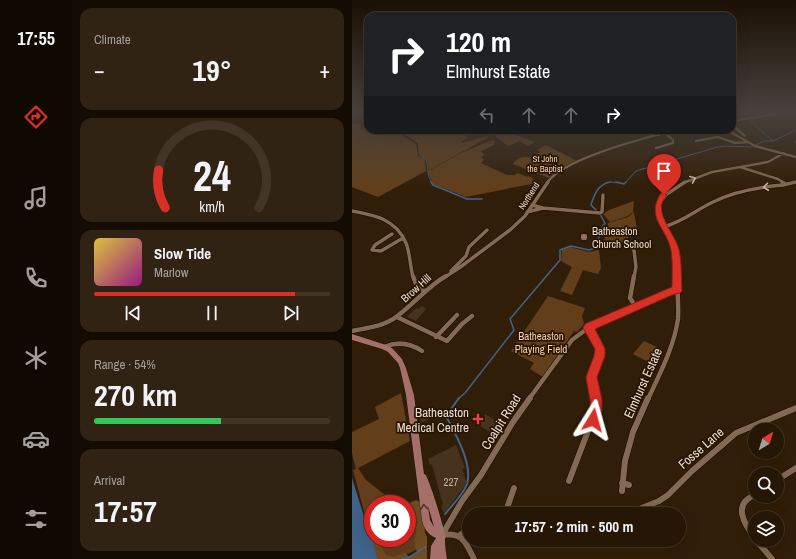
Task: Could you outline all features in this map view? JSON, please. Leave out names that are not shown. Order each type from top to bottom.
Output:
[{"type":"street","name":"Northend","points":[[450,273],[510,230],[527,212],[549,180],[564,168],[605,150],[649,137]]},
{"type":"street","points":[[656,148],[673,143],[669,137]]},
{"type":"street","points":[[718,137],[735,143],[747,142]]},
{"type":"street","points":[[696,141],[718,137]]},
{"type":"street","points":[[739,137],[755,146],[782,154]]},
{"type":"street","points":[[776,153],[796,157]]},
{"type":"street","name":"Elmhurst Estate","points":[[622,491],[625,461],[633,432],[670,351],[678,317],[676,251],[663,226],[659,213],[659,203],[667,192],[693,178],[767,162],[782,154]]},
{"type":"street","points":[[740,167],[778,179],[784,182],[783,185]]},
{"type":"street","points":[[663,226],[684,220],[718,199],[734,193],[796,182]]},
{"type":"street","points":[[532,205],[543,208],[564,209],[599,214],[602,212],[603,195]]},
{"type":"street","points":[[527,212],[543,208]]},
{"type":"street","points":[[352,211],[385,219],[392,224],[406,244],[416,284],[420,290],[424,291]]},
{"type":"street","points":[[450,273],[466,256],[469,247],[487,230]]},
{"type":"street","points":[[392,234],[375,245],[372,250],[381,251],[403,238]]},
{"type":"street","points":[[632,248],[634,250],[636,267],[630,298],[636,307]]},
{"type":"street","name":"Brow Hill","points":[[396,317],[436,280],[450,273]]},
{"type":"street","points":[[569,481],[596,410],[596,400],[592,377],[600,356],[600,349],[588,328],[670,291],[677,291]]},
{"type":"street","points":[[436,337],[457,315]]},
{"type":"street","points":[[352,331],[381,324],[396,317],[444,341],[447,341],[462,324],[472,316]]},
{"type":"street","name":"Coalpit Road","points":[[441,535],[462,501],[481,476],[525,406],[572,340],[588,328]]},
{"type":"street","points":[[352,337],[384,347],[395,354],[400,361],[408,385],[428,528],[433,533],[441,535],[453,533],[460,536],[466,543],[474,559]]},
{"type":"street","points":[[384,347],[392,343],[409,344],[422,351]]},
{"type":"street","name":"Fosse Lane","points":[[644,507],[659,501],[668,495],[692,471],[736,434],[748,427],[796,408]]},
{"type":"street","points":[[784,476],[796,468]]},
{"type":"street","points":[[622,483],[629,485]]},
{"type":"street","points":[[507,507],[514,488]]},
{"type":"street","points":[[748,499],[742,507],[742,515],[748,528]]},
{"type":"street","points":[[435,559],[436,546],[441,535]]},
{"type":"street","points":[[441,535],[442,559]]},
{"type":"street","points":[[762,547],[772,559]]},
{"type":"green space","points":[[352,137],[404,137],[416,144],[418,156],[425,159],[426,171],[378,197],[352,187]]},
{"type":"green space","points":[[409,137],[466,137],[467,139],[461,141],[463,143],[483,137],[489,137],[429,170],[427,159],[419,155],[418,143]]},
{"type":"green space","points":[[496,137],[522,137],[535,142],[528,146],[520,141],[508,146]]},
{"type":"green space","points":[[492,140],[495,142],[494,145],[481,151],[484,155],[481,157],[484,160],[481,163],[507,175],[514,175],[518,173],[531,177],[536,183],[466,197],[433,184],[428,171],[461,153]]},
{"type":"green space","name":"St John the Baptist","points":[[546,145],[577,161],[563,167],[549,178],[513,164],[520,158],[530,158],[540,152],[537,150]]},
{"type":"green space","points":[[634,201],[633,212],[628,216],[610,222],[603,214],[609,210]]},
{"type":"green space","points":[[634,212],[637,230],[628,229],[628,243],[609,242],[602,251],[608,223],[628,217]]},
{"type":"green space","points":[[570,247],[589,252],[599,250],[601,268],[598,274],[583,270],[572,295],[560,291],[572,267],[561,261],[562,250]]},
{"type":"green space","name":"Batheaston Playing Field","points":[[548,296],[585,308],[582,316],[584,324],[577,332],[574,331],[543,377],[530,369],[534,363],[511,351]]},
{"type":"green space","points":[[644,341],[659,348],[657,354],[658,361],[652,364],[633,354]]},
{"type":"green space","points":[[401,393],[410,441],[358,468],[366,480],[385,495],[364,495],[364,511],[353,470],[356,469],[352,453],[352,432],[379,419],[375,407]]},
{"type":"green space","points":[[416,508],[425,545],[398,559],[381,559],[378,547],[416,547]]},
{"type":"shaded area","points":[[416,500],[423,505],[425,533],[427,537],[427,559],[371,559],[368,547],[381,547],[386,555],[394,557],[404,553],[410,557],[417,553],[416,547],[417,529]]},
{"type":"shaded area","points":[[364,519],[364,529],[362,521]]},
{"type":"water","points":[[352,478],[364,517],[364,547],[374,547],[377,559],[352,559]]},
{"type":"building","points":[[422,306],[426,309],[416,321],[407,317],[416,308],[418,309]]},
{"type":"building","points":[[427,410],[429,419],[421,423],[419,414]]},
{"type":"building","name":"Batheaston Medical Centre","points":[[485,414],[503,425],[500,431],[495,429],[490,432],[478,425]]},
{"type":"building","points":[[456,445],[465,468],[462,469],[467,483],[444,513],[441,506],[443,505],[432,464],[430,465],[428,459]]},
{"type":"waterway","points":[[769,137],[773,141]]},
{"type":"waterway","points":[[773,141],[781,137]]},
{"type":"waterway","points":[[625,183],[636,171],[714,148],[724,146],[750,147],[765,141],[773,141]]},
{"type":"waterway","points":[[421,156],[426,159],[428,174],[432,183]]},
{"type":"waterway","points":[[431,182],[433,185],[467,199],[482,199]]},
{"type":"waterway","points":[[606,183],[610,182]]},
{"type":"waterway","points":[[616,182],[620,183]]},
{"type":"waterway","points":[[597,211],[591,205],[595,194],[602,185],[606,183]]},
{"type":"waterway","points":[[606,183],[620,183]]},
{"type":"waterway","points":[[620,183],[625,183]]},
{"type":"waterway","points":[[459,398],[465,393],[514,330],[510,319],[560,260],[560,250],[571,246],[589,250],[598,247],[600,230],[605,223],[600,214]]},
{"type":"waterway","points":[[445,514],[463,492],[467,484],[468,476],[468,467],[462,449],[446,416],[459,398]]},
{"type":"waterway","points":[[402,559],[410,557],[425,547]]},
{"type":"place","name":"Batheaston Church School","points":[[584,237]]},
{"type":"place","name":"Batheaston Medical Centre","points":[[478,419]]},
{"type":"route","points":[[593,420],[596,410],[596,400],[592,374],[600,356],[600,349],[588,328],[670,291],[677,291],[676,251],[663,226],[658,209],[659,203],[664,195]]}]
